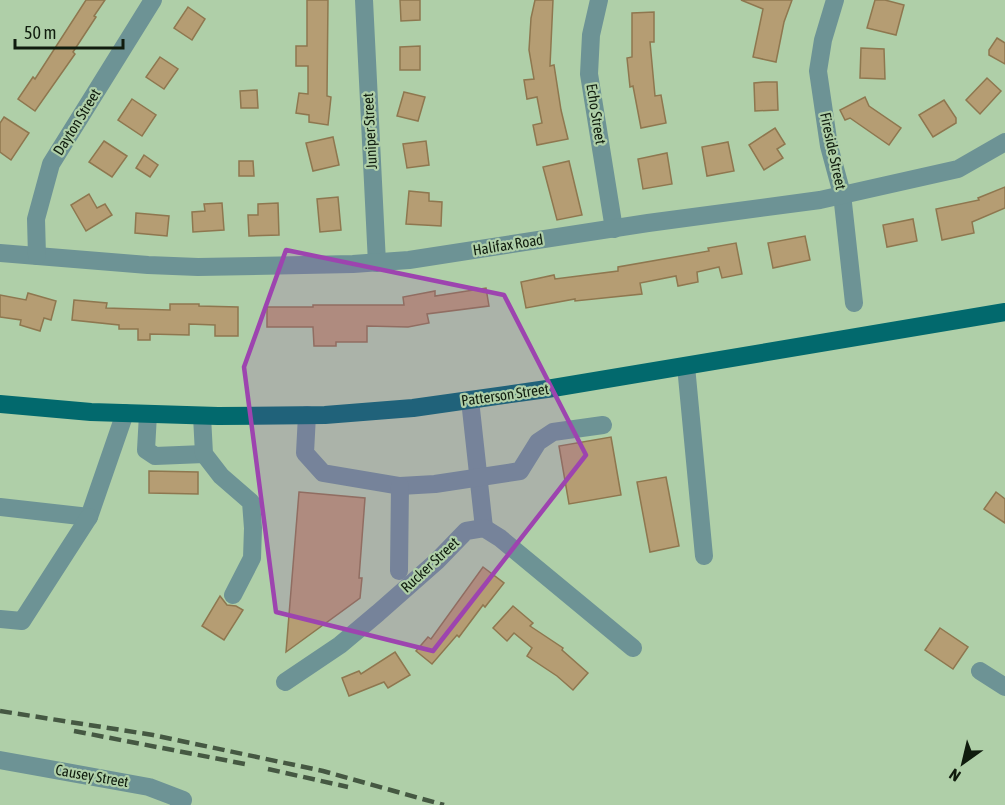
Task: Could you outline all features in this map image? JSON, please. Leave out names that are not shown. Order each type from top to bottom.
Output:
[{"type":"main road","name":"Patterson Street","points":[[0,404],[202,416],[307,415],[413,408],[686,366],[1005,312]]},
{"type":"street","name":"Dayton Street","points":[[37,256],[36,219],[51,164],[153,0]]},
{"type":"street","name":"Juniper Street","points":[[364,0],[377,263]]},
{"type":"street","name":"Echo Street","points":[[599,0],[591,35],[589,74],[614,229]]},
{"type":"street","name":"Fireside Street","points":[[836,0],[822,40],[818,71],[830,146],[842,194],[854,303]]},
{"type":"street","name":"Halifax Road","points":[[0,253],[198,267],[377,263],[409,260],[820,200],[958,169],[1005,142]]},
{"type":"street","points":[[686,366],[704,556]]},
{"type":"street","points":[[470,400],[484,528],[500,538],[633,648]]},
{"type":"street","points":[[0,619],[22,621],[89,517],[126,413]]},
{"type":"street","points":[[148,414],[146,450],[154,456],[204,454]]},
{"type":"street","points":[[307,415],[305,453],[323,472],[400,486],[435,484],[520,471],[538,442],[553,432],[603,425]]},
{"type":"street","points":[[202,416],[204,454],[221,476],[251,502],[252,558],[233,595]]},
{"type":"street","points":[[399,571],[400,486]]},
{"type":"street","points":[[0,507],[89,517]]},
{"type":"street","name":"Rucker Street","points":[[285,682],[340,645],[437,561],[466,531],[484,528]]},
{"type":"street","points":[[980,671],[1005,687]]},
{"type":"street","name":"Causey Street","points":[[0,760],[149,787],[181,802]]},
{"type":"highlighted area","points":[[286,250],[504,295],[586,455],[433,651],[276,612],[244,367]]},
{"type":"building","points":[[86,0],[105,0],[73,52],[75,54],[35,111],[18,99],[33,77],[35,79]]},
{"type":"building","points":[[307,0],[328,0],[327,96],[331,97],[328,125],[309,122],[309,115],[296,113],[299,93],[308,94],[308,66],[296,66],[296,46],[307,46]]},
{"type":"building","points":[[400,0],[420,0],[420,20],[401,21]]},
{"type":"building","points":[[535,0],[553,0],[550,66],[554,65],[568,139],[537,145],[533,125],[542,123],[537,97],[527,99],[524,80],[534,79],[529,50],[531,18]]},
{"type":"building","points":[[741,0],[792,0],[784,22],[776,62],[753,57],[763,9]]},
{"type":"building","points":[[875,0],[904,5],[896,35],[867,28]]},
{"type":"building","points":[[188,7],[205,19],[192,40],[174,28]]},
{"type":"building","points":[[654,12],[654,42],[650,42],[655,96],[661,95],[666,123],[641,128],[633,86],[630,87],[627,58],[632,57],[632,13]]},
{"type":"building","points":[[997,38],[1005,43],[1005,64],[989,55],[989,50]]},
{"type":"building","points":[[420,46],[420,70],[400,70],[400,47]]},
{"type":"building","points":[[861,48],[884,49],[885,79],[860,78]]},
{"type":"building","points":[[160,57],[178,69],[164,89],[146,77]]},
{"type":"building","points":[[987,78],[1001,91],[980,114],[966,100]]},
{"type":"building","points":[[777,82],[778,110],[755,111],[754,83]]},
{"type":"building","points":[[257,90],[258,108],[241,108],[240,91]]},
{"type":"building","points":[[404,92],[425,97],[418,121],[397,116]]},
{"type":"building","points":[[865,97],[869,106],[901,128],[889,145],[850,118],[845,120],[840,110]]},
{"type":"building","points":[[132,99],[156,115],[142,136],[118,120]]},
{"type":"building","points":[[944,100],[956,118],[956,123],[933,137],[919,115]]},
{"type":"building","points":[[4,117],[29,133],[11,160],[0,152],[0,123]]},
{"type":"building","points":[[775,128],[785,144],[777,149],[783,158],[764,170],[749,145]]},
{"type":"building","points":[[333,137],[339,165],[313,171],[306,143]]},
{"type":"building","points":[[104,141],[127,156],[112,177],[89,162]]},
{"type":"building","points":[[426,141],[429,165],[407,168],[403,144]]},
{"type":"building","points":[[728,142],[734,171],[707,176],[702,147]]},
{"type":"building","points":[[667,153],[672,184],[643,189],[638,159]]},
{"type":"building","points":[[144,155],[158,165],[150,177],[136,168]]},
{"type":"building","points":[[239,161],[253,161],[254,176],[239,176]]},
{"type":"building","points":[[569,161],[582,215],[557,220],[543,167]]},
{"type":"building","points":[[1005,187],[1005,208],[972,222],[974,233],[942,240],[936,209],[979,200],[978,198]]},
{"type":"building","points":[[409,191],[429,193],[429,201],[442,202],[441,226],[406,224]]},
{"type":"building","points":[[89,194],[97,208],[105,204],[112,215],[86,231],[71,205]]},
{"type":"building","points":[[338,197],[341,230],[320,232],[317,199]]},
{"type":"building","points":[[222,203],[224,230],[193,232],[192,212],[205,211],[204,204]]},
{"type":"building","points":[[278,203],[279,235],[249,236],[248,215],[258,215],[258,204]]},
{"type":"building","points":[[136,213],[169,216],[167,236],[135,233]]},
{"type":"building","points":[[913,219],[917,241],[887,247],[883,225]]},
{"type":"building","points":[[805,236],[810,260],[773,268],[768,243]]},
{"type":"building","points":[[736,243],[742,274],[722,278],[719,267],[697,272],[698,282],[678,286],[676,276],[640,283],[642,294],[575,301],[575,299],[526,308],[521,282],[554,275],[555,279],[618,271],[618,267],[709,251],[708,248]]},
{"type":"building","points":[[486,288],[489,306],[427,314],[429,323],[408,327],[367,326],[367,342],[336,342],[336,346],[314,346],[313,327],[267,327],[267,307],[404,305],[403,297],[435,291],[435,296]]},
{"type":"building","points":[[28,293],[56,301],[51,320],[44,318],[40,331],[20,325],[21,320],[0,317],[0,295],[26,300]]},
{"type":"building","points":[[74,300],[107,303],[106,308],[170,310],[170,304],[238,307],[238,336],[215,336],[215,325],[189,324],[189,335],[150,334],[150,340],[138,340],[138,329],[119,329],[119,325],[72,320]]},
{"type":"building","points":[[611,437],[621,495],[569,504],[559,446]]},
{"type":"building","points":[[149,471],[198,472],[198,494],[149,493]]},
{"type":"building","points":[[666,477],[679,546],[650,552],[637,482]]},
{"type":"building","points":[[299,492],[365,498],[359,578],[362,578],[360,598],[286,652]]},
{"type":"building","points":[[996,492],[1005,499],[1005,523],[984,509]]},
{"type":"building","points":[[483,567],[504,583],[485,607],[483,605],[459,637],[457,635],[432,664],[416,651],[428,637],[431,639]]},
{"type":"building","points":[[220,596],[227,605],[243,610],[224,640],[202,626]]},
{"type":"building","points":[[513,606],[533,623],[530,626],[563,648],[562,650],[588,673],[573,690],[527,656],[532,648],[514,633],[507,641],[493,628]]},
{"type":"building","points":[[940,628],[968,647],[953,669],[925,650]]},
{"type":"building","points":[[395,652],[410,675],[388,688],[384,682],[349,696],[342,678],[359,671],[361,674]]},
{"type":"railway","points":[[0,711],[153,735],[323,771],[444,805]]},
{"type":"railway","points":[[74,731],[245,764]]},
{"type":"railway","points":[[268,769],[348,787]]}]
